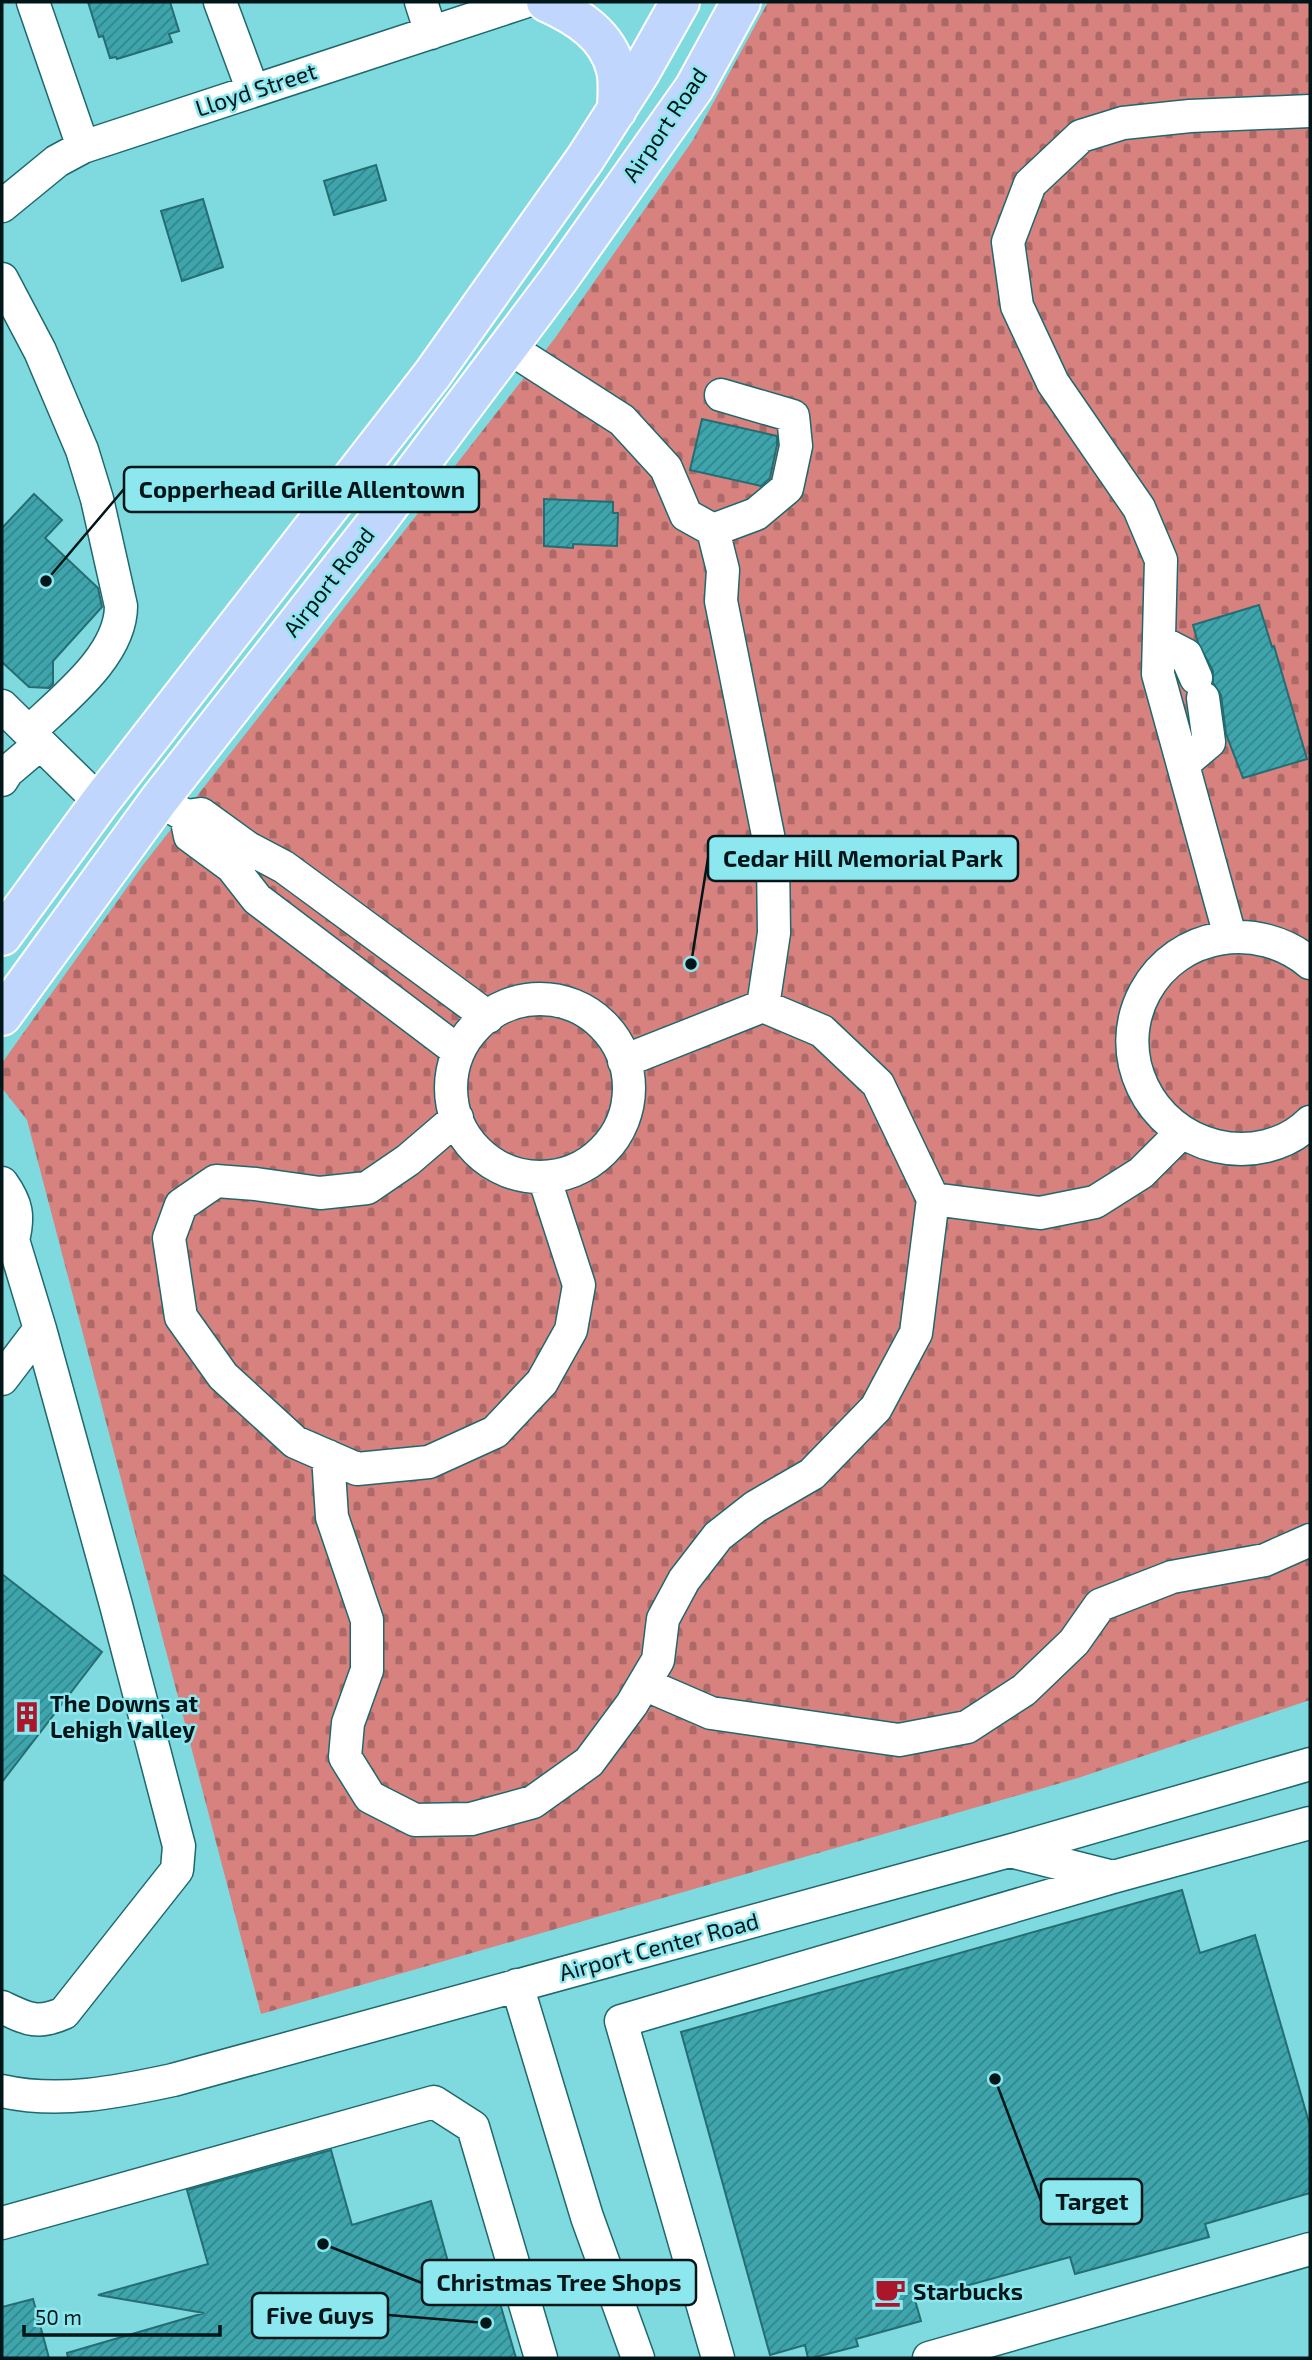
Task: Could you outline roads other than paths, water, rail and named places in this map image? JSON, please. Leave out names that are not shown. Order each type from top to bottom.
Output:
[{"type":"main road","points":[[547,2],[575,16],[592,30],[610,51],[617,73],[617,110]]},
{"type":"main road","name":"Airport Road","points":[[2,936],[100,802],[432,375],[585,159],[680,2]]},
{"type":"main road","name":"Airport Road","points":[[2,1016],[172,808],[376,523],[508,347],[694,88],[741,2]]},
{"type":"street","points":[[33,2],[83,147]]},
{"type":"street","points":[[220,2],[253,91]]},
{"type":"street","points":[[421,2],[431,33]]},
{"type":"street","name":"Lloyd Street","points":[[6,194],[83,147],[431,33],[482,8],[524,2]]},
{"type":"street","points":[[1230,936],[1158,674],[1161,561],[1139,508],[1053,383],[1017,306],[1008,242],[1030,184],[1082,136],[1124,122],[1310,111]]},
{"type":"street","points":[[2,780],[100,662],[121,620],[121,606],[97,499],[82,450],[40,351],[3,282]]},
{"type":"street","points":[[508,347],[622,420],[666,468],[686,515],[713,530],[723,570],[721,601],[774,860],[774,933],[763,1006]]},
{"type":"street","points":[[713,530],[756,514],[787,488],[796,446],[793,416],[721,395]]},
{"type":"street","points":[[1159,641],[1186,655],[1200,688],[1209,742],[1182,764]]},
{"type":"street","points":[[2,706],[100,802]]},
{"type":"street","points":[[172,808],[201,814],[240,857],[257,899],[458,1051]]},
{"type":"street","points":[[240,857],[284,867],[488,1017]]},
{"type":"street","points":[[1310,963],[1296,951],[1264,939],[1230,936],[1196,945],[1167,964],[1145,992],[1134,1024],[1133,1059],[1144,1093],[1166,1122],[1197,1142],[1232,1150],[1268,1147],[1301,1131],[1310,1122]]},
{"type":"street","points":[[526,1000],[555,1000],[582,1009],[605,1026],[621,1050],[629,1077],[628,1105],[617,1132],[599,1154],[573,1170],[544,1177],[514,1173],[486,1160],[466,1138],[453,1110],[451,1080],[458,1051],[475,1026],[488,1017],[499,1009],[526,1000]]},
{"type":"street","points":[[328,1456],[332,1517],[366,1620],[367,1670],[348,1723],[345,1757],[370,1797],[415,1820],[471,1819],[533,1802],[589,1762],[632,1704],[658,1660],[663,1619],[684,1580],[718,1536],[755,1507],[812,1474],[876,1408],[916,1333],[933,1199],[878,1084],[822,1031],[763,1006],[624,1061]]},
{"type":"street","points":[[457,1118],[408,1160],[367,1188],[320,1194],[216,1181],[181,1205],[169,1238],[181,1317],[223,1376],[295,1442],[357,1469],[429,1462],[495,1432],[542,1382],[571,1329],[579,1285],[544,1177]]},
{"type":"street","points":[[933,1199],[1040,1213],[1095,1202],[1140,1173],[1182,1132]]},
{"type":"street","points":[[2,1183],[11,1196],[18,1220],[7,1237],[40,1329],[135,1675],[178,1846],[177,1870],[64,2013],[44,2021],[24,2018],[2,2007]]},
{"type":"street","points":[[2,1379],[40,1329]]},
{"type":"street","points":[[644,1684],[711,1713],[900,1740],[967,1727],[1024,1689],[1074,1642],[1100,1605],[1172,1577],[1265,1560],[1310,1540]]},
{"type":"street","name":"Airport Center Road","points":[[2,2091],[46,2097],[80,2096],[117,2092],[173,2080],[1009,1851],[1310,1764]]},
{"type":"street","points":[[718,2358],[621,2021],[1113,1877],[1310,1823]]},
{"type":"street","points":[[1009,1851],[1113,1877]]},
{"type":"street","points":[[517,1985],[587,2217],[638,2358]]},
{"type":"street","points":[[2,2223],[434,2102],[473,2127],[541,2358]]},
{"type":"street","points":[[929,2358],[1310,2249]]},
{"type":"place","name":"Copperhead Grille Allentown","points":[[46,581]]},
{"type":"place","name":"Cedar Hill Memorial Park","points":[[691,964]]},
{"type":"place","name":"The Downs at Lehigh Valley","points":[[27,1717]]},
{"type":"place","name":"Target","points":[[995,2079]]},
{"type":"place","name":"Christmas Tree Shops","points":[[323,2244]]},
{"type":"place","name":"Starbucks","points":[[890,2292]]},
{"type":"place","name":"Five Guys","points":[[486,2323]]}]
